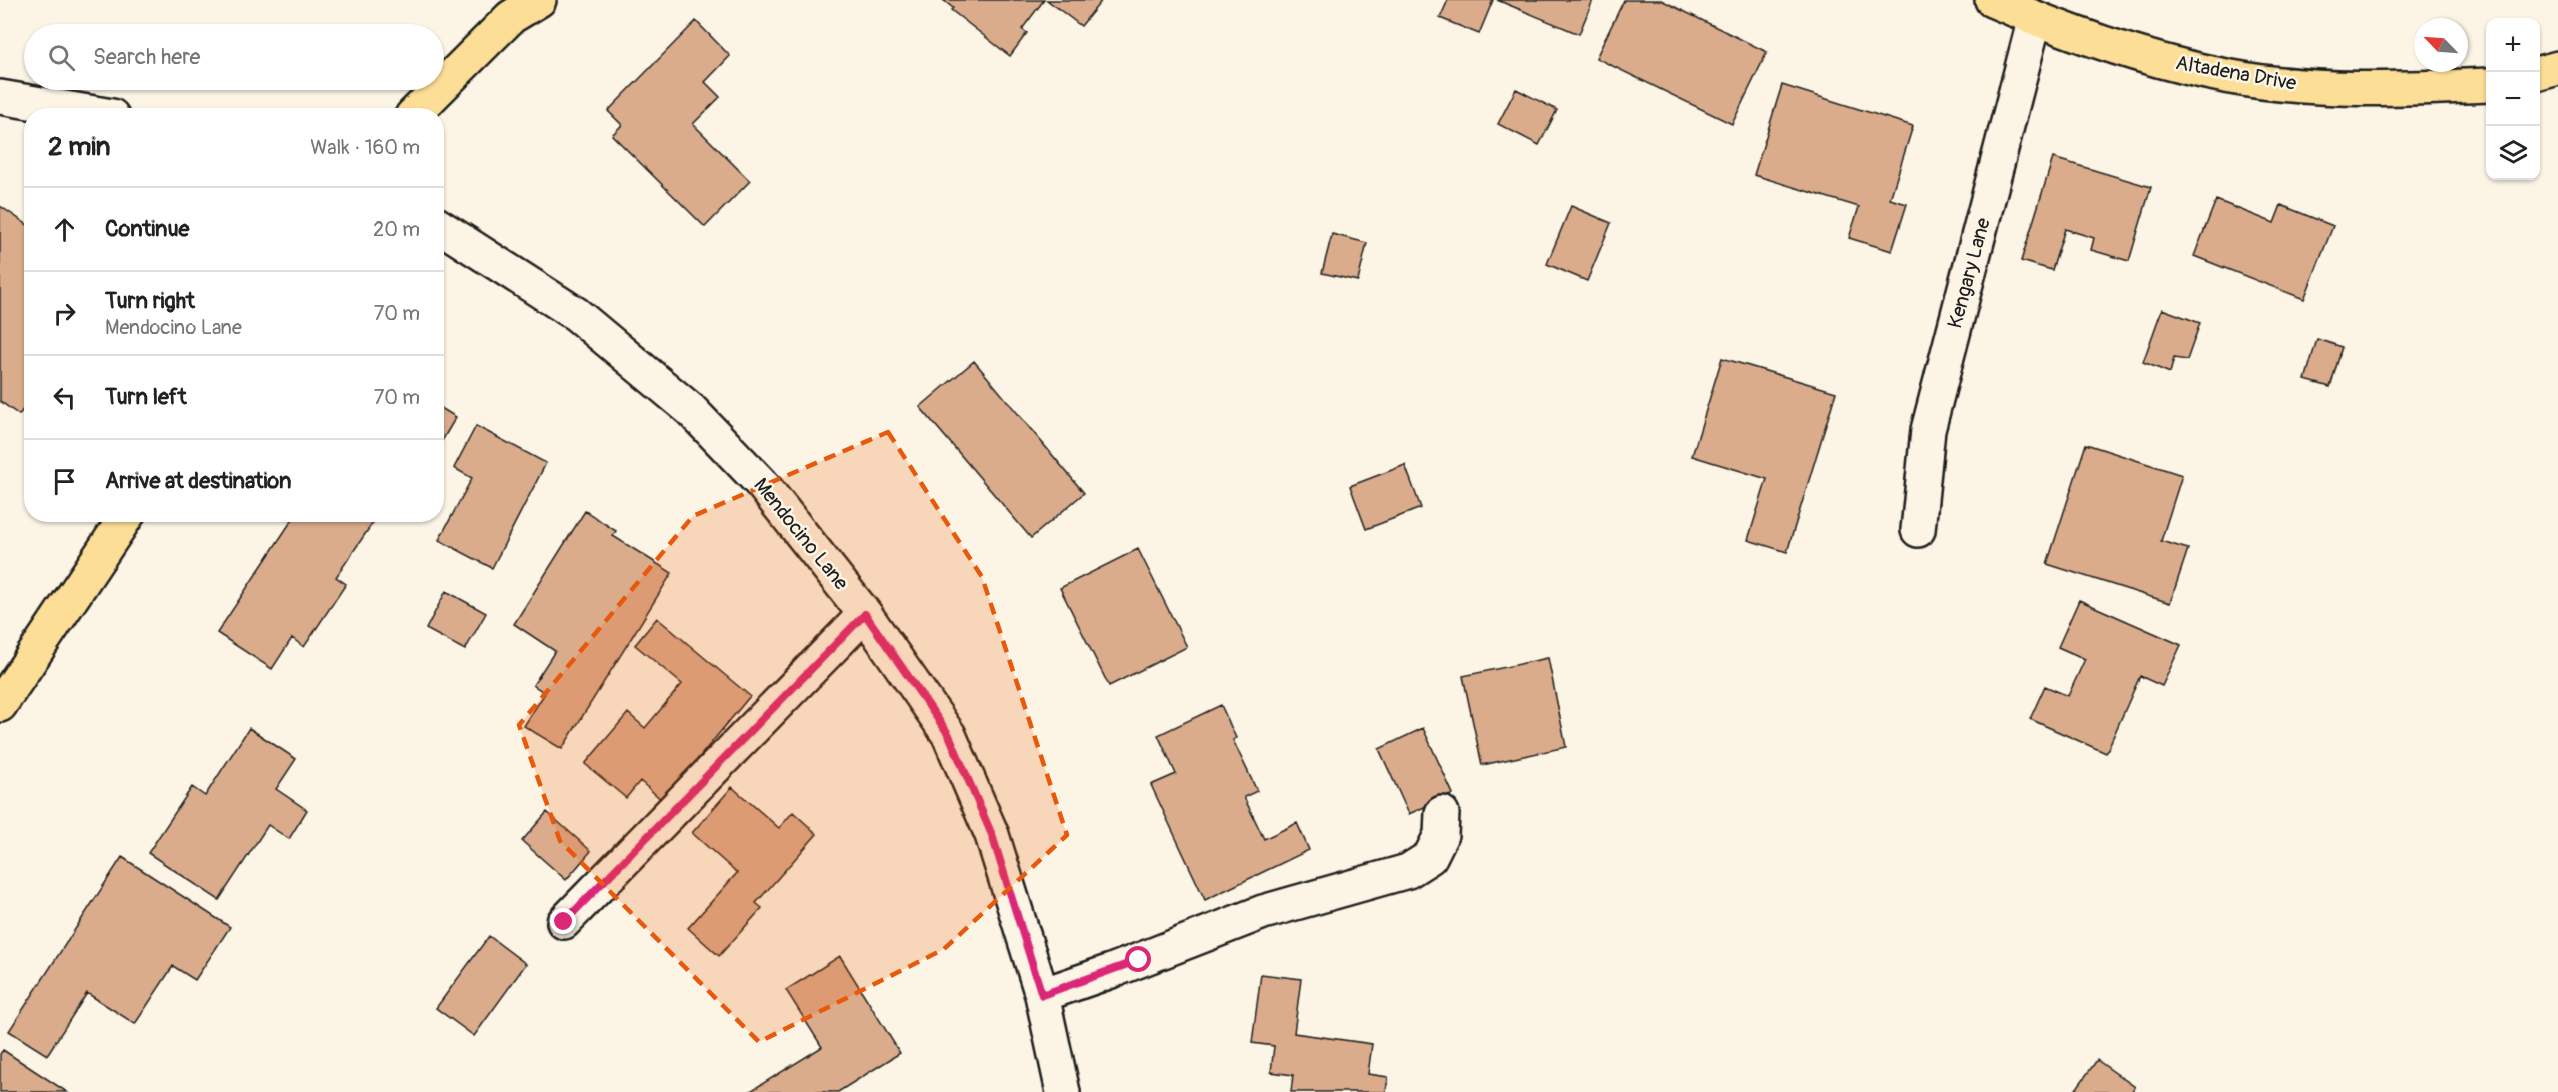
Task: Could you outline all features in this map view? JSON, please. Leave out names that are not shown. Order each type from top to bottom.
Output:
[{"type":"main road","points":[[444,84],[511,17],[539,0]]},
{"type":"main road","name":"Altadena Drive","points":[[1992,0],[2035,18],[2154,58],[2231,77],[2320,87],[2406,89],[2486,86]]},
{"type":"main road","points":[[2540,73],[2558,68]]},
{"type":"main road","points":[[420,108],[438,90]]},
{"type":"main road","points":[[0,705],[123,522]]},
{"type":"street","name":"Kengary Lane","points":[[1918,530],[1928,430],[2035,18]]},
{"type":"street","points":[[0,97],[65,108]]},
{"type":"street","name":"Mendocino Lane","points":[[444,229],[576,314],[691,411],[762,484],[865,614],[949,735],[992,835],[1042,995],[1063,1092]]},
{"type":"street","points":[[564,922],[865,614]]},
{"type":"street","points":[[1042,995],[1114,970],[1263,912],[1408,871],[1430,857],[1441,835],[1442,813]]},
{"type":"highlighted area","points":[[888,432],[982,577],[1067,835],[944,949],[759,1042],[560,841],[519,725],[693,516]]},
{"type":"building","points":[[943,0],[1044,0],[1022,29],[1027,33],[1010,56],[951,10],[953,8]]},
{"type":"building","points":[[1047,0],[1102,0],[1081,26]]},
{"type":"building","points":[[1448,0],[1493,0],[1479,34],[1440,18]]},
{"type":"building","points":[[1497,0],[1593,0],[1579,34]]},
{"type":"building","points":[[1624,0],[1661,0],[1767,52],[1732,124],[1596,58]]},
{"type":"building","points":[[696,21],[730,56],[705,82],[720,97],[693,124],[750,181],[705,227],[612,135],[622,125],[608,111]]},
{"type":"building","points":[[1782,85],[1913,126],[1890,199],[1907,204],[1892,251],[1849,238],[1859,207],[1754,175]]},
{"type":"building","points":[[1516,89],[1557,110],[1539,145],[1498,124]]},
{"type":"building","points":[[2053,158],[2151,187],[2129,261],[2091,250],[2094,238],[2065,229],[2052,270],[2021,261]]},
{"type":"building","points":[[2216,200],[2274,223],[2281,205],[2333,226],[2304,299],[2194,256]]},
{"type":"building","points":[[0,206],[24,222],[24,408],[19,415],[0,401]]},
{"type":"building","points":[[1571,206],[1611,223],[1587,281],[1547,264]]},
{"type":"building","points":[[1332,234],[1367,243],[1358,281],[1322,273]]},
{"type":"building","points":[[2162,309],[2200,323],[2187,360],[2174,358],[2170,373],[2143,362]]},
{"type":"building","points":[[2317,339],[2342,347],[2330,387],[2305,380]]},
{"type":"building","points":[[1722,358],[1836,392],[1787,552],[1748,540],[1767,479],[1692,456]]},
{"type":"building","points":[[974,361],[1084,493],[1031,538],[920,407]]},
{"type":"building","points":[[444,410],[456,417],[444,437]]},
{"type":"building","points":[[476,426],[546,463],[492,568],[439,540],[472,478],[454,468]]},
{"type":"building","points":[[2086,444],[2182,475],[2161,541],[2188,549],[2170,603],[2047,564]]},
{"type":"building","points":[[1405,465],[1421,508],[1366,529],[1350,486]]},
{"type":"building","points":[[585,511],[616,531],[613,536],[672,573],[562,749],[524,726],[545,693],[533,685],[555,651],[514,624]]},
{"type":"building","points":[[291,522],[373,522],[336,577],[346,584],[304,647],[292,638],[272,669],[217,633]]},
{"type":"building","points":[[1138,549],[1187,647],[1109,686],[1060,588]]},
{"type":"building","points":[[446,591],[486,613],[465,650],[426,629]]},
{"type":"building","points":[[2079,600],[2181,645],[2162,686],[2140,676],[2106,753],[2030,719],[2045,686],[2068,696],[2085,659],[2058,647]]},
{"type":"building","points":[[657,618],[750,696],[663,801],[640,781],[626,798],[585,764],[628,713],[645,728],[682,684],[635,645]]},
{"type":"building","points":[[1548,658],[1566,747],[1482,765],[1463,676]]},
{"type":"building","points":[[1221,705],[1236,738],[1233,740],[1257,791],[1244,797],[1264,839],[1297,823],[1309,850],[1205,900],[1151,785],[1176,774],[1158,735]]},
{"type":"building","points":[[249,728],[296,759],[276,789],[307,810],[289,839],[268,825],[219,900],[148,853],[192,787],[205,796]]},
{"type":"building","points":[[1423,728],[1453,794],[1409,814],[1379,749]]},
{"type":"building","points":[[732,787],[779,828],[793,812],[817,834],[756,903],[762,908],[719,956],[688,928],[737,873],[692,833]]},
{"type":"building","points":[[547,812],[591,851],[566,880],[522,841]]},
{"type":"building","points":[[122,857],[230,927],[195,980],[173,966],[135,1024],[87,993],[47,1055],[9,1031]]},
{"type":"building","points":[[489,936],[526,964],[474,1036],[436,1008]]},
{"type":"building","points":[[840,956],[900,1053],[838,1092],[749,1092],[822,1047],[786,990]]},
{"type":"building","points":[[1261,974],[1301,979],[1294,1033],[1372,1044],[1368,1074],[1388,1077],[1386,1092],[1291,1092],[1293,1075],[1271,1072],[1274,1046],[1252,1043]]},
{"type":"building","points":[[3,1050],[67,1092],[0,1092],[0,1054]]},
{"type":"building","points":[[2097,1060],[2135,1087],[2131,1092],[2074,1092]]},
{"type":"route","points":[[564,922],[865,614],[949,735],[992,835],[1042,995],[1139,960]]}]
